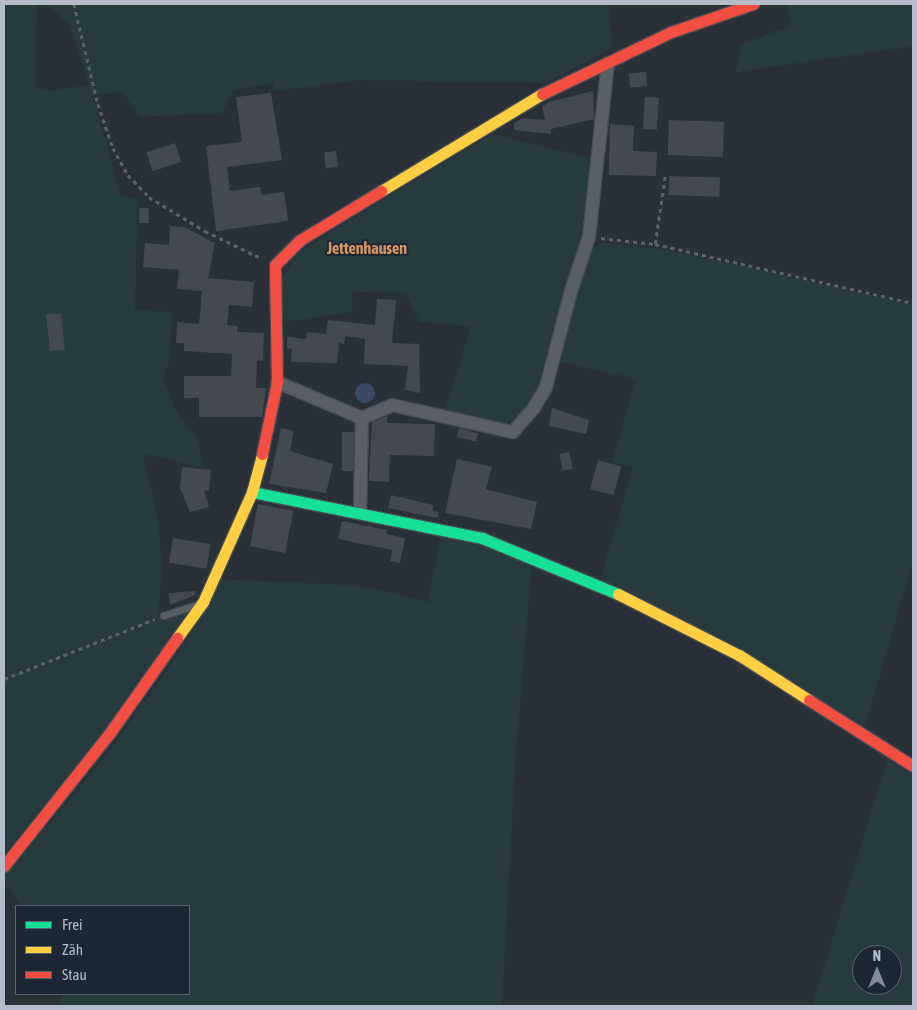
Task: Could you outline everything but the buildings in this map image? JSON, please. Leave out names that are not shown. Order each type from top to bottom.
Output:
[{"type":"street","points":[[4,866],[109,734],[203,602],[252,492],[272,418],[277,382],[273,279],[275,265],[300,240],[544,94],[670,32],[753,4]]},
{"type":"street","points":[[277,382],[362,418],[392,405],[513,432],[534,408],[546,387],[571,291],[590,237],[608,62]]},
{"type":"street","points":[[360,511],[362,418]]},
{"type":"street","points":[[252,492],[360,511],[482,538],[533,556],[668,616],[739,655],[913,766]]},
{"type":"lane","points":[[164,616],[203,602]]},
{"type":"path","points":[[74,4],[98,104],[113,148],[128,175],[149,197],[205,231],[261,258]]},
{"type":"path","points":[[655,244],[664,176]]},
{"type":"path","points":[[590,237],[655,244],[913,303]]},
{"type":"path","points":[[4,679],[57,654],[164,616]]},
{"type":"green space","points":[[4,4],[37,4],[36,89],[51,91],[89,85],[70,25],[46,4],[608,4],[613,48],[546,83],[362,80],[274,91],[273,83],[234,90],[222,113],[139,117],[123,92],[92,95],[121,195],[138,199],[135,309],[173,313],[169,360],[163,378],[175,409],[188,429],[197,435],[202,467],[143,454],[159,525],[162,574],[158,614],[162,621],[191,612],[186,628],[4,854]]},
{"type":"green space","points":[[787,4],[913,4],[913,46],[736,72],[741,45],[791,25]]},
{"type":"green space","points":[[492,134],[593,159],[587,234],[542,384],[530,406],[515,420],[503,425],[445,411],[471,326],[419,322],[406,293],[353,292],[352,312],[283,322],[281,281],[296,256],[318,240]]},
{"type":"green space","points":[[602,243],[668,250],[913,305],[913,561],[865,726],[600,581],[633,467],[612,462],[636,379],[557,361],[589,251]]},
{"type":"green space","points":[[441,534],[532,561],[516,751],[502,1006],[57,1006],[62,995],[190,995],[190,905],[20,905],[4,878],[104,758],[186,643],[222,579],[360,586],[428,602]]},
{"type":"green space","points":[[887,760],[913,776],[913,1006],[812,1006]]},
{"type":"water","points":[[361,383],[369,383],[375,389],[375,397],[369,403],[361,403],[355,397],[355,389]]},
{"type":"traffic: fast","points":[[252,492],[482,538],[618,594]]},
{"type":"traffic: slow","points":[[381,191],[542,94]]},
{"type":"traffic: slow","points":[[177,638],[203,602],[252,492],[262,454]]},
{"type":"traffic: slow","points":[[618,594],[739,655],[809,700]]},
{"type":"traffic: jam","points":[[542,94],[671,32],[753,4]]},
{"type":"traffic: jam","points":[[262,454],[277,382],[275,265],[300,240],[381,191]]},
{"type":"traffic: jam","points":[[4,866],[109,734],[177,638]]},
{"type":"traffic: jam","points":[[809,700],[913,766]]},
{"type":"district","name":"Jettenhausen","points":[[367,248]]}]
